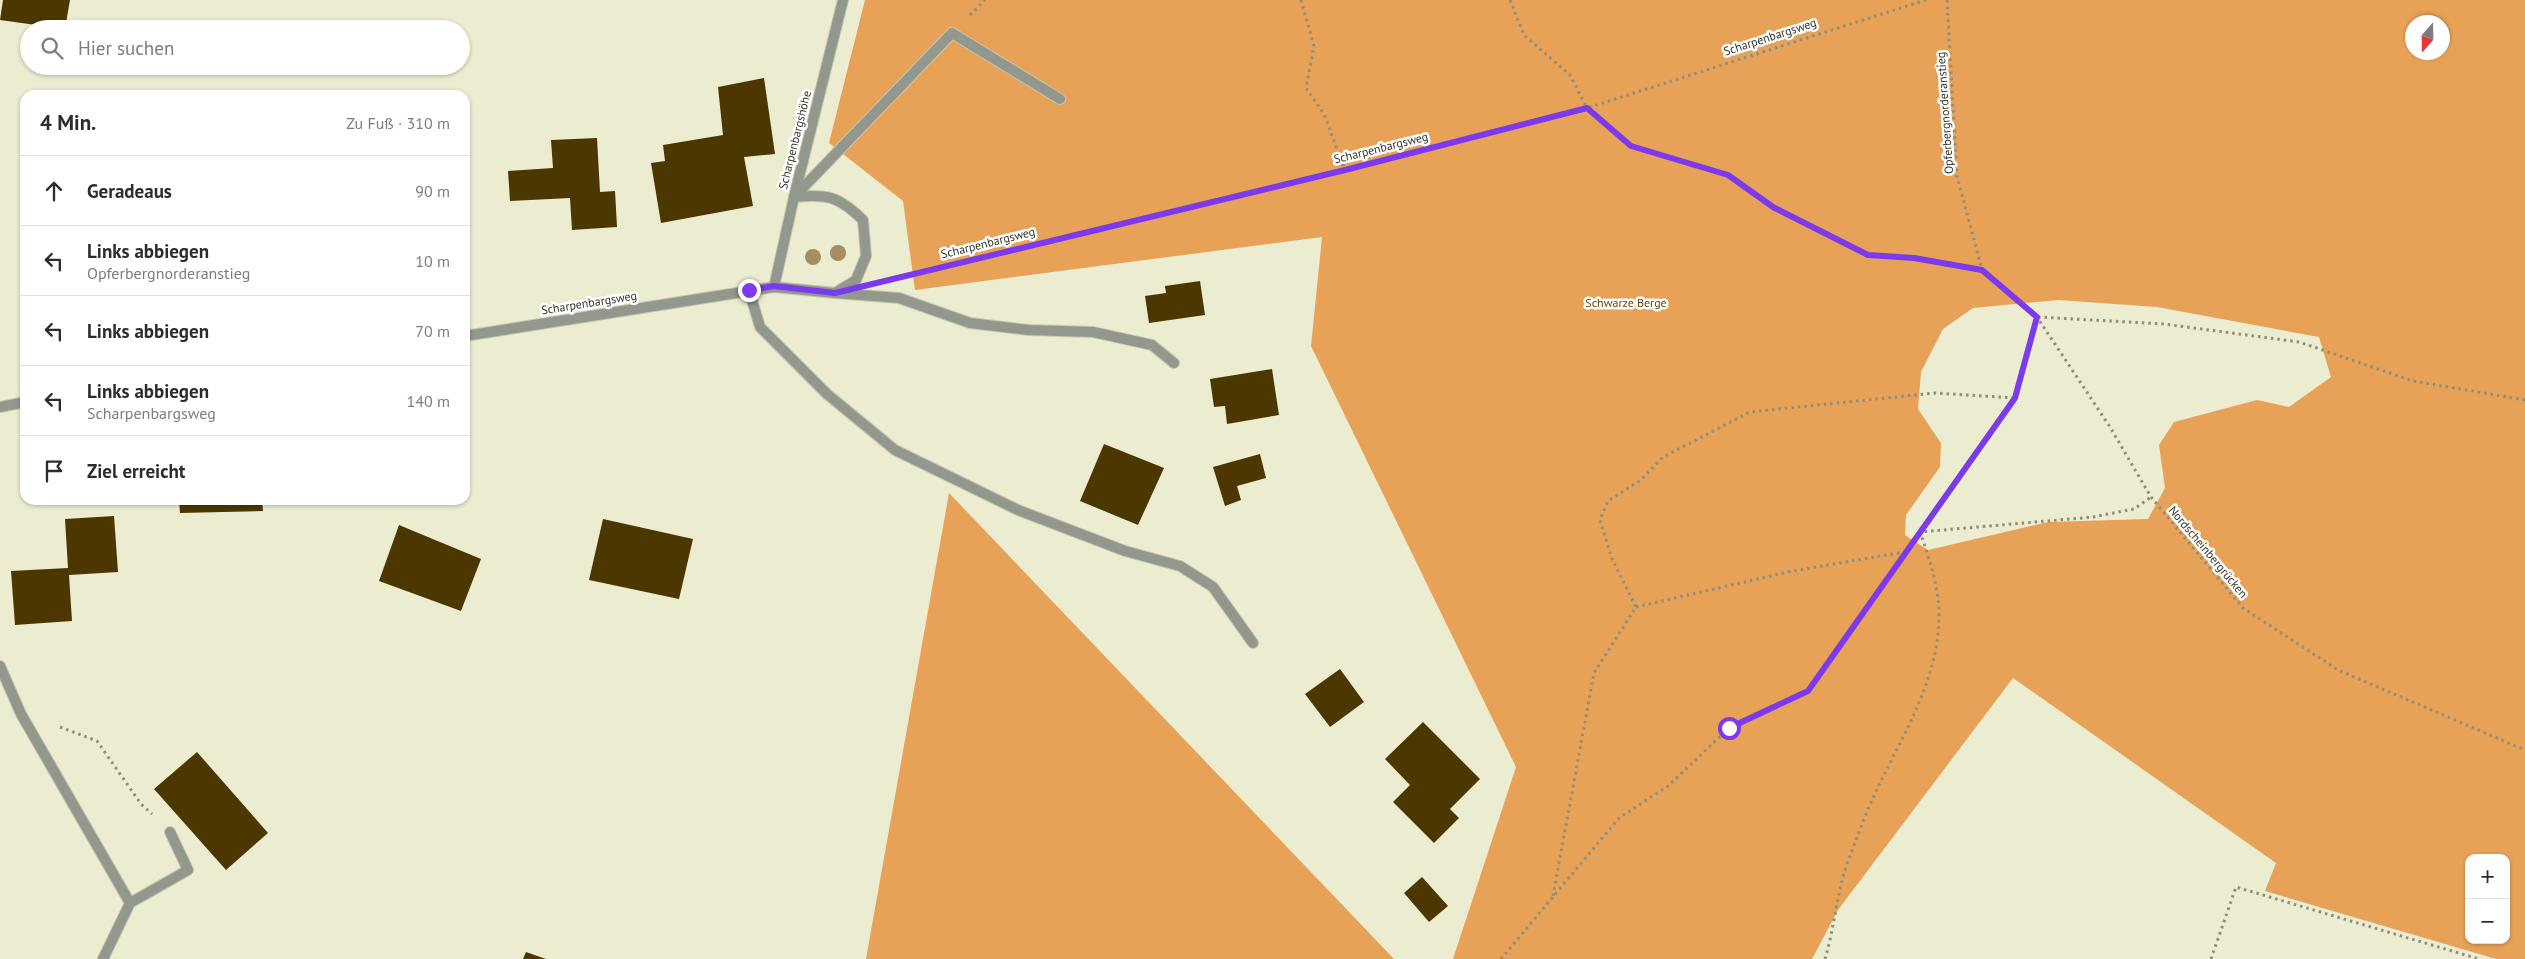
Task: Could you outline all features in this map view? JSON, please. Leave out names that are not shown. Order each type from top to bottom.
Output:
[{"type":"street","name":"Scharpenbargshöhe","points":[[774,286],[843,0]]},
{"type":"street","points":[[794,197],[952,33],[1060,99]]},
{"type":"street","points":[[794,197],[820,195],[837,200],[845,203],[863,220],[866,256],[856,280],[835,293]]},
{"type":"street","name":"Scharpenbargsweg","points":[[470,335],[774,286],[898,298],[970,323],[1029,330],[1092,332],[1152,345],[1174,363]]},
{"type":"street","points":[[749,290],[760,327],[827,394],[895,450],[1018,510],[1125,551],[1180,566],[1213,587],[1253,643]]},
{"type":"street","points":[[0,407],[20,403]]},
{"type":"street","points":[[0,666],[22,714],[130,903]]},
{"type":"street","points":[[103,959],[130,903],[188,870],[170,832]]},
{"type":"path","points":[[1301,0],[1314,46],[1306,88],[1324,114],[1345,170]]},
{"type":"path","points":[[1510,0],[1524,35],[1570,75],[1587,108],[1631,146],[1728,175],[1773,207],[1868,255],[1914,258],[1982,270],[2037,317],[2164,324],[2299,342],[2413,381],[2525,400]]},
{"type":"path","name":"Scharpenbargsweg","points":[[912,274],[1345,170],[1587,108],[1926,0]]},
{"type":"path","name":"Opferbergnorderanstieg","points":[[1947,0],[1958,176],[1982,270]]},
{"type":"path","points":[[1501,959],[1619,818],[1668,786],[1729,728],[1808,691],[2015,398],[2037,317]]},
{"type":"path","name":"Nordscheinbergrücken","points":[[2037,317],[2110,428],[2151,497],[2243,608],[2338,670],[2525,750]]},
{"type":"path","points":[[1636,607],[1612,559],[1600,520],[1608,501],[1641,480],[1663,456],[1750,412],[1935,393],[2015,398]]},
{"type":"path","points":[[1920,532],[2093,517],[2134,509],[2151,497]]},
{"type":"path","points":[[1825,959],[1848,858],[1872,799],[1904,737],[1930,674],[1936,652],[1939,620],[1938,599],[1932,567],[1920,532]]},
{"type":"path","points":[[1553,897],[1594,673],[1636,607],[1788,572],[1905,552]]},
{"type":"path","points":[[97,741],[141,804]]},
{"type":"path","points":[[2211,959],[2236,887],[2479,959]]},
{"type":"green space","name":"Schwarze Berge","points":[[865,0],[2525,0],[2525,959],[2496,959],[2265,891],[2276,863],[2013,678],[1838,910],[1812,959],[1453,959],[1516,767],[1311,346],[1322,237],[915,290],[903,201],[829,143]],"holes":[[[2058,300],[2157,307],[2319,337],[2331,377],[2289,407],[2257,400],[2174,422],[2159,445],[2165,488],[2148,519],[2048,522],[1928,550],[1905,535],[1906,515],[1940,467],[1941,443],[1918,409],[1921,372],[1943,329],[1973,308]]]},
{"type":"green space","points":[[949,493],[1394,959],[866,959]]},
{"type":"building","points":[[3,0],[70,0],[67,20],[20,20],[20,23],[0,20]]},
{"type":"building","points":[[764,78],[775,154],[744,157],[753,206],[661,223],[651,163],[665,161],[663,145],[723,135],[718,87]]},
{"type":"building","points":[[597,138],[600,192],[615,191],[617,227],[572,230],[570,198],[510,201],[508,171],[553,168],[551,140]]},
{"type":"building","points":[[1200,281],[1205,315],[1149,323],[1145,296],[1166,293],[1165,286]]},
{"type":"building","points":[[1272,369],[1279,415],[1227,424],[1225,406],[1214,407],[1210,379]]},
{"type":"building","points":[[1104,444],[1164,468],[1138,525],[1080,501]]},
{"type":"building","points":[[1260,454],[1266,478],[1237,486],[1241,500],[1225,506],[1213,467]]},
{"type":"building","points":[[179,505],[262,505],[263,511],[180,513]]},
{"type":"building","points":[[114,516],[118,572],[69,575],[72,621],[15,625],[11,571],[68,568],[65,519]]},
{"type":"building","points":[[603,519],[693,539],[679,599],[589,580]]},
{"type":"building","points":[[399,525],[481,559],[461,611],[379,581]]},
{"type":"building","points":[[1340,669],[1364,702],[1330,727],[1305,694]]},
{"type":"building","points":[[1423,722],[1480,779],[1450,809],[1459,818],[1434,843],[1393,802],[1410,785],[1385,759]]},
{"type":"building","points":[[197,752],[268,833],[226,870],[154,789]]},
{"type":"building","points":[[1422,877],[1448,906],[1429,922],[1404,893]]},
{"type":"building","points":[[526,952],[546,959],[523,959]]},
{"type":"route","points":[[749,290],[774,286],[835,293],[1345,170],[1587,108],[1631,146],[1728,175],[1773,207],[1868,255],[1914,258],[1982,270],[2037,317],[2015,398],[1808,691],[1729,728]]}]
